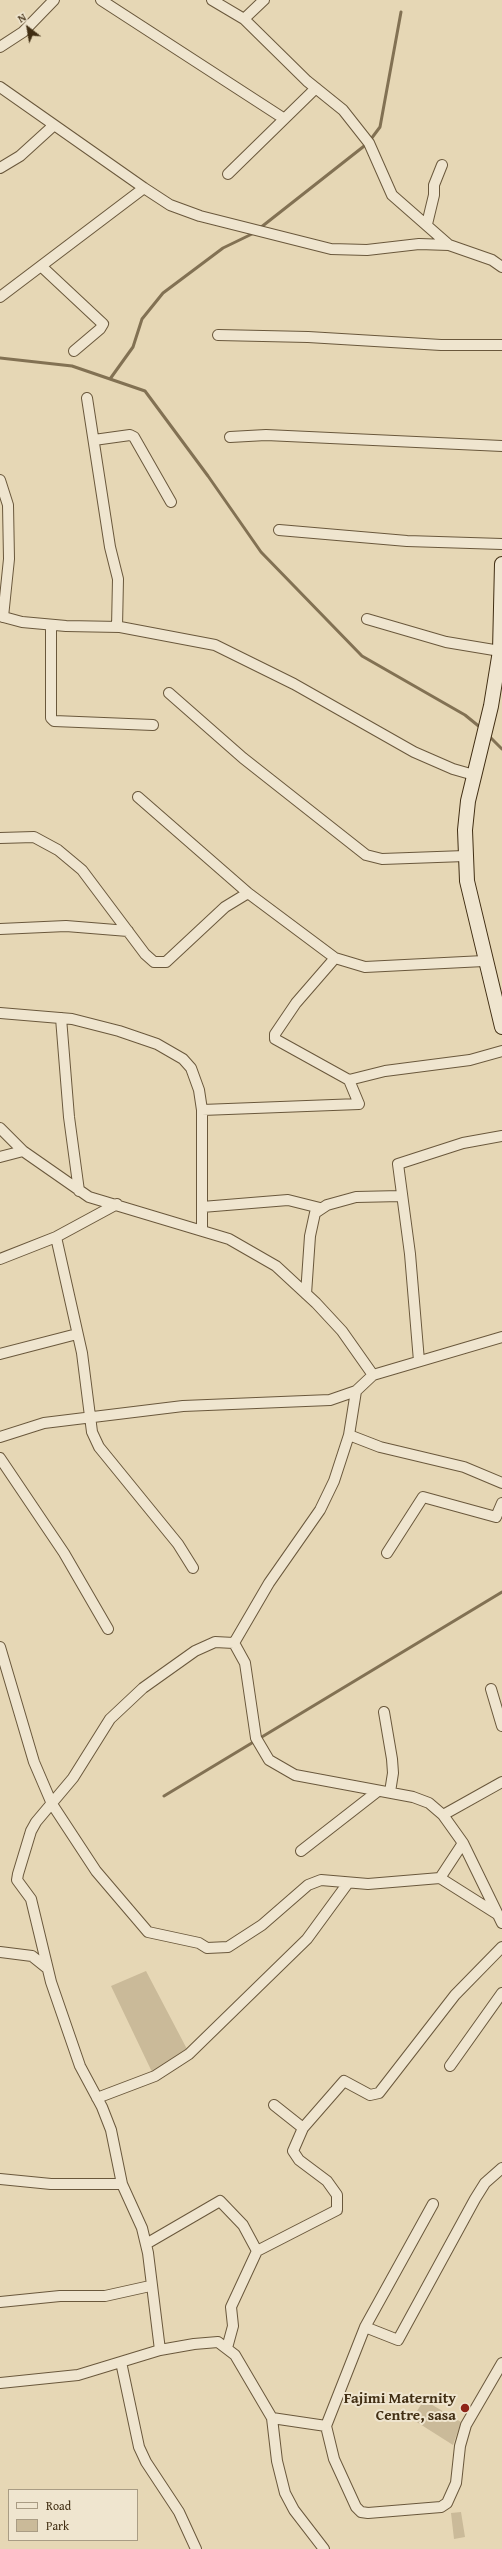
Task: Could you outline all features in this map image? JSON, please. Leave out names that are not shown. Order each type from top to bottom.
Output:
[{"type":"main road","points":[[502,564],[500,651],[491,706],[468,801],[465,856],[467,881],[484,961],[502,1027]]},
{"type":"street","points":[[0,48],[23,32],[54,0]]},
{"type":"street","points":[[212,0],[244,19],[316,88],[343,110],[369,143],[392,195],[449,245]]},
{"type":"street","points":[[244,19],[264,0]]},
{"type":"street","points":[[105,1],[283,118]]},
{"type":"street","points":[[0,87],[53,126],[170,205],[200,216],[331,249],[366,250],[419,244],[449,245],[492,260],[502,267]]},
{"type":"street","points":[[228,174],[283,118],[316,88]]},
{"type":"street","points":[[0,168],[20,156],[53,126]]},
{"type":"street","points":[[426,224],[434,195],[434,185],[442,165]]},
{"type":"street","points":[[0,297],[144,188]]},
{"type":"street","points":[[41,266],[103,324],[100,330],[74,351]]},
{"type":"street","points":[[218,335],[308,337],[441,345],[502,345]]},
{"type":"street","points":[[87,398],[110,547],[118,579],[117,627]]},
{"type":"street","points":[[94,440],[130,435],[134,436],[171,502]]},
{"type":"street","points":[[230,437],[274,435],[502,446]]},
{"type":"street","points":[[0,480],[8,505],[9,559],[1,617],[51,624],[117,627],[215,646],[294,684],[414,752],[453,769],[474,775]]},
{"type":"street","points":[[279,530],[407,541],[502,544]]},
{"type":"street","points":[[367,619],[446,642],[500,651]]},
{"type":"street","points":[[51,624],[51,718],[54,721],[153,725]]},
{"type":"street","points":[[169,693],[243,758],[366,855],[382,859],[465,856]]},
{"type":"street","points":[[138,797],[186,841],[248,892],[335,958],[365,967],[484,961]]},
{"type":"street","points":[[0,838],[34,837],[58,850],[82,870],[128,931],[154,962],[166,962],[225,907],[248,892]]},
{"type":"street","points":[[0,929],[66,926],[128,931]]},
{"type":"street","points":[[202,1110],[359,1104],[349,1080],[276,1039],[275,1034],[296,1003],[335,958]]},
{"type":"street","points":[[0,1013],[61,1018],[119,1031],[157,1044],[183,1058],[191,1068],[194,1075],[199,1090],[202,1110],[202,1229]]},
{"type":"street","points":[[61,1018],[69,1117],[79,1191]]},
{"type":"street","points":[[349,1080],[385,1072],[470,1060],[502,1051]]},
{"type":"street","points":[[0,1128],[23,1150],[89,1197],[202,1229],[229,1239],[253,1251],[276,1266],[342,1331],[373,1375]]},
{"type":"street","points":[[419,1361],[410,1254],[397,1168],[400,1162],[463,1143],[502,1136]]},
{"type":"street","points":[[0,1157],[23,1150]]},
{"type":"street","points":[[202,1207],[288,1200],[320,1208],[356,1197],[402,1196]]},
{"type":"street","points":[[0,1259],[56,1238],[117,1204]]},
{"type":"street","points":[[306,1294],[310,1236],[316,1213],[320,1208]]},
{"type":"street","points":[[56,1238],[82,1353],[92,1432],[100,1447],[178,1544],[193,1568]]},
{"type":"street","points":[[0,1354],[77,1334]]},
{"type":"street","points":[[0,1437],[44,1423],[183,1406],[330,1400],[356,1391],[373,1375],[502,1337]]},
{"type":"street","points":[[234,1643],[269,1582],[320,1510],[334,1481],[349,1435],[356,1391]]},
{"type":"street","points":[[349,1435],[380,1447],[464,1467],[502,1483]]},
{"type":"street","points":[[0,1458],[64,1553],[108,1629]]},
{"type":"street","points":[[387,1553],[423,1496],[496,1517],[502,1503]]},
{"type":"street","points":[[160,2350],[150,2286],[146,2244],[136,2213],[122,2184],[111,2130],[98,2098],[80,2066],[48,1969],[31,1899],[16,1880],[31,1831],[89,1756],[110,1718],[143,1688],[208,1645],[215,1642],[234,1643]]},
{"type":"street","points":[[234,1643],[245,1663],[256,1738],[268,1760],[295,1775],[322,1778],[378,1791],[390,1792],[429,1803],[443,1815],[463,1843],[502,1924]]},
{"type":"street","points":[[0,1647],[34,1762],[52,1804],[96,1871],[144,1928],[152,1933],[199,1943],[207,1948],[228,1947],[262,1925],[308,1885],[321,1880],[348,1883],[403,1883],[440,1878],[497,1914]]},
{"type":"street","points":[[491,1688],[502,1726]]},
{"type":"street","points":[[384,1712],[392,1766],[390,1792]]},
{"type":"street","points":[[443,1815],[502,1782]]},
{"type":"street","points":[[301,1851],[378,1791]]},
{"type":"street","points":[[440,1878],[463,1843]]},
{"type":"street","points":[[98,2098],[155,2076],[189,2054],[307,1939],[348,1883]]},
{"type":"street","points":[[0,1952],[23,1954],[30,1953],[40,1936]]},
{"type":"street","points":[[227,2348],[233,2326],[231,2307],[257,2251],[337,2210],[336,2195],[326,2181],[299,2160],[293,2151],[303,2128],[344,2081],[370,2095],[379,2093],[454,1995],[502,1947]]},
{"type":"street","points":[[23,1954],[36,1959],[48,1969]]},
{"type":"street","points":[[450,2066],[502,1993]]},
{"type":"street","points":[[274,2105],[303,2128]]},
{"type":"street","points":[[365,2327],[398,2340],[475,2199],[486,2183],[502,2168]]},
{"type":"street","points":[[0,2179],[51,2184],[122,2184]]},
{"type":"street","points":[[146,2244],[220,2201],[243,2225],[257,2251]]},
{"type":"street","points":[[433,2204],[365,2327],[326,2426],[334,2459],[345,2488],[361,2512],[441,2507],[447,2503],[453,2495],[456,2483],[460,2446],[466,2425],[502,2363]]},
{"type":"street","points":[[0,2302],[60,2296],[105,2296],[150,2286]]},
{"type":"street","points":[[0,2383],[7,2380],[78,2375],[160,2350],[194,2344],[218,2342],[235,2355],[272,2418],[277,2462],[285,2493],[294,2510],[324,2549]]},
{"type":"street","points":[[121,2362],[139,2446],[146,2462],[179,2512],[196,2549]]},
{"type":"street","points":[[272,2418],[326,2426]]},
{"type":"green space","points":[[146,1971],[188,2051],[152,2072],[111,1986]]},
{"type":"green space","points":[[424,2400],[461,2422],[453,2445],[412,2419]]},
{"type":"green space","points":[[461,2512],[465,2537],[454,2539],[451,2513]]},
{"type":"waterway","points":[[260,228],[368,143],[380,127],[401,12]]},
{"type":"waterway","points":[[110,379],[133,347],[142,319],[163,293],[223,248],[254,233]]},
{"type":"waterway","points":[[0,358],[72,366],[145,391],[208,476],[261,552],[362,656],[465,715],[481,728]]},
{"type":"waterway","points":[[488,735],[502,749]]},
{"type":"waterway","points":[[164,1796],[502,1592]]},
{"type":"place","name":"Fajimi Maternity Centre, sasa","points":[[465,2408]]}]
